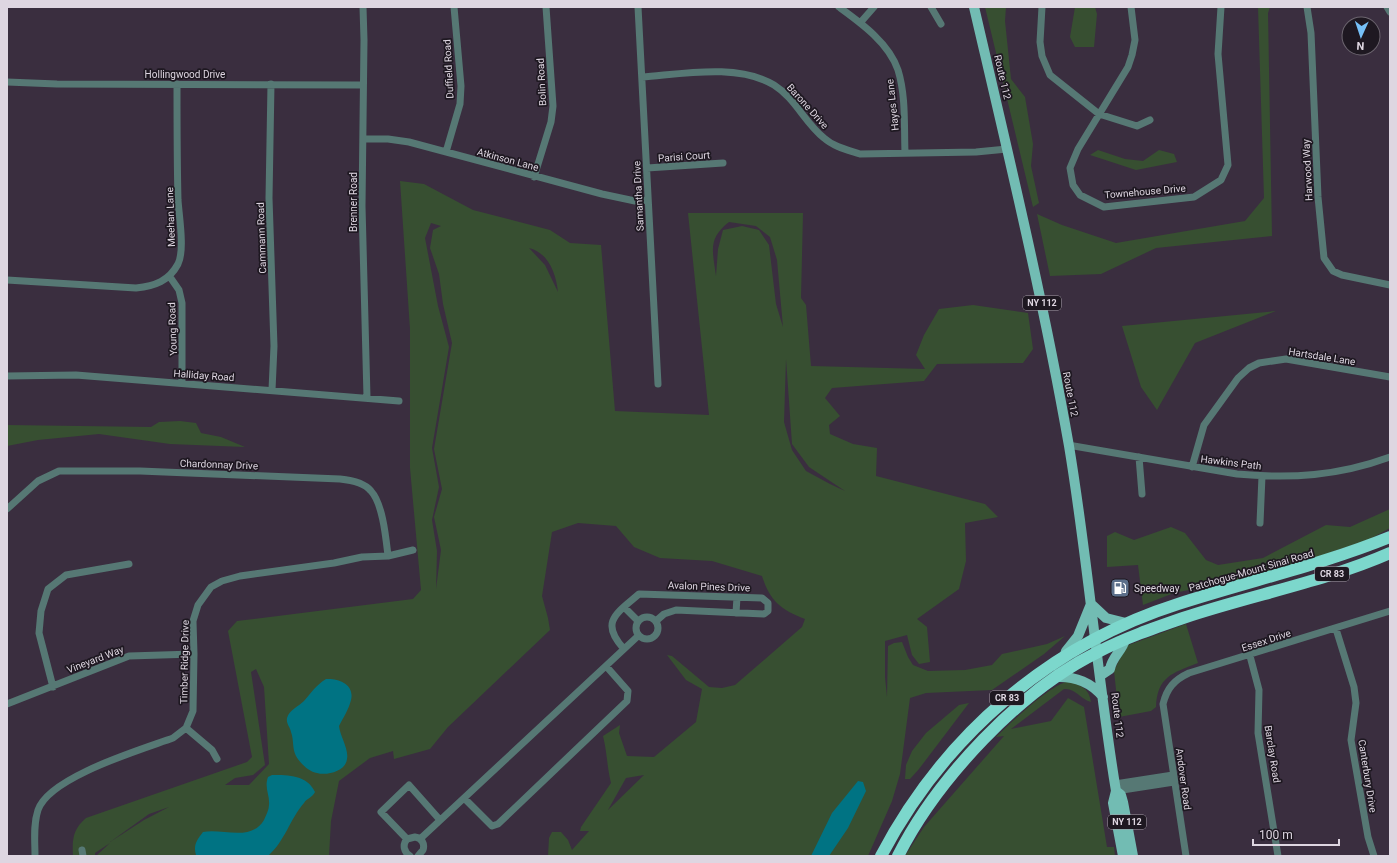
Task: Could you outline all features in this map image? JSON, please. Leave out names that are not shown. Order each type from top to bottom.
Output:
[{"type":"highway","name":"Patchogue-Mount Sinai Road","points":[[881,856],[901,820],[926,784],[955,749],[982,720],[1014,692],[1065,655],[1126,623],[1178,604],[1350,554],[1390,538]]},
{"type":"highway","name":"CR 83","points":[[898,856],[928,806],[976,746],[1008,716],[1057,677],[1098,652],[1183,618],[1351,568],[1390,553]]},
{"type":"highway","points":[[916,799],[928,806]]},
{"type":"main road","name":"Route 112","points":[[974,7],[1039,286],[1068,445],[1116,788],[1113,803],[1123,856]]},
{"type":"main road","points":[[1065,655],[1066,650],[1078,636],[1091,604],[1106,618],[1126,623]]},
{"type":"main road","points":[[1101,675],[1110,669],[1114,656],[1123,646],[1125,640]]},
{"type":"main road","points":[[1057,677],[1083,681],[1094,688],[1103,697]]},
{"type":"main road","name":"Route 112","points":[[1116,788],[1124,802],[1133,856]]},
{"type":"street","name":"Brenner Road","points":[[363,7],[362,206],[367,397]]},
{"type":"street","name":"Duffield Road","points":[[446,152],[460,104],[461,86],[454,7]]},
{"type":"street","name":"Bolin Road","points":[[534,177],[551,122],[553,106],[546,7]]},
{"type":"street","name":"Samantha Drive","points":[[638,7],[658,384]]},
{"type":"street","name":"Hayes Lane","points":[[840,7],[876,38],[888,52],[897,68],[904,104],[905,153]]},
{"type":"street","points":[[860,23],[874,7]]},
{"type":"street","points":[[931,7],[942,24]]},
{"type":"street","points":[[1042,7],[1040,42],[1042,56],[1050,75],[1099,114],[1137,126],[1150,120]]},
{"type":"street","name":"Townehouse Drive","points":[[1131,7],[1135,40],[1128,67],[1078,149],[1070,168],[1073,185],[1080,195],[1104,206],[1194,197],[1221,180],[1228,165],[1218,54],[1221,7]]},
{"type":"street","name":"Harwood Way","points":[[1307,7],[1312,33],[1318,197],[1324,258],[1333,271],[1342,275],[1390,285]]},
{"type":"street","points":[[1387,7],[1390,12]]},
{"type":"street","name":"Barone Drive","points":[[642,77],[725,72],[744,73],[761,78],[775,85],[788,96],[824,139],[860,154],[976,152],[1007,149]]},
{"type":"street","name":"Hollingwood Drive","points":[[7,82],[57,84],[363,85]]},
{"type":"street","name":"Meehan Lane","points":[[170,277],[179,262],[181,250],[178,199],[177,84]]},
{"type":"street","name":"Cammann Road","points":[[271,84],[269,198],[274,341],[272,390]]},
{"type":"street","name":"Atkinson Lane","points":[[363,139],[388,139],[409,142],[534,177],[617,198],[648,200]]},
{"type":"street","name":"Parisi Court","points":[[647,168],[723,163]]},
{"type":"street","points":[[7,280],[136,288],[153,286],[170,277]]},
{"type":"street","name":"Young Road","points":[[170,277],[179,290],[182,303],[182,382]]},
{"type":"street","name":"Hartsdale Lane","points":[[1192,467],[1204,425],[1238,378],[1259,363],[1271,360],[1286,360],[1390,377]]},
{"type":"street","name":"Halliday Road","points":[[7,376],[76,375],[127,380],[182,382],[399,401]]},
{"type":"street","name":"Hawkins Path","points":[[1068,445],[1192,467],[1262,476],[1305,476],[1332,474],[1364,467],[1390,458]]},
{"type":"street","points":[[1139,457],[1142,494]]},
{"type":"street","name":"Chardonnay Drive","points":[[7,509],[38,481],[60,471],[140,471],[340,479],[356,481],[371,490],[381,512],[388,556]]},
{"type":"street","points":[[1260,523],[1262,476]]},
{"type":"street","name":"Timber Ridge Drive","points":[[186,728],[193,711],[193,621],[198,605],[211,587],[222,581],[240,576],[334,563],[362,557],[388,556],[413,550]]},
{"type":"street","points":[[53,687],[39,633],[41,611],[48,589],[66,575],[129,564]]},
{"type":"street","name":"Avalon Pines Drive","points":[[624,649],[617,641],[611,630],[613,619],[639,594],[762,598],[768,603],[768,611],[764,614],[676,610],[664,614],[656,621]]},
{"type":"street","points":[[736,613],[737,597]]},
{"type":"street","points":[[625,608],[638,621]]},
{"type":"street","name":"Essex Drive","points":[[1163,704],[1169,687],[1181,677],[1390,611]]},
{"type":"street","points":[[648,617],[656,621],[658,629],[654,637],[644,640],[638,636],[635,626],[638,621],[648,617]]},
{"type":"street","name":"Canterbury Drive","points":[[1336,628],[1354,687],[1356,703],[1351,740],[1368,837],[1374,856]]},
{"type":"street","points":[[420,839],[638,636]]},
{"type":"street","name":"Vineyard Way","points":[[7,704],[129,656],[194,654]]},
{"type":"street","name":"Barclay Road","points":[[1250,656],[1259,690],[1258,733],[1278,856]]},
{"type":"street","points":[[464,799],[492,826],[498,824],[627,701],[628,691],[606,666]]},
{"type":"street","name":"Andover Road","points":[[1163,704],[1186,856]]},
{"type":"street","points":[[36,856],[35,824],[38,809],[48,795],[65,782],[173,738],[186,728],[212,750],[217,759]]},
{"type":"street","points":[[1116,788],[1173,778]]},
{"type":"street","points":[[407,839],[381,812],[408,785],[440,820]]},
{"type":"street","points":[[407,839],[415,836],[420,839],[424,847],[421,855]]},
{"type":"street","points":[[407,839],[404,848],[410,856]]},
{"type":"green space","points":[[985,7],[1006,7],[1005,21],[1011,79],[1025,97],[1033,144],[1031,166],[1039,203],[1033,207]]},
{"type":"green space","points":[[1075,7],[1095,7],[1097,14],[1094,47],[1075,47],[1070,37]]},
{"type":"green space","points":[[1258,7],[1270,7],[1268,13],[1272,236],[1156,248],[1101,274],[1050,276],[1037,214],[1062,225],[1116,243],[1245,221],[1264,198]]},
{"type":"green space","points":[[1098,150],[1125,159],[1143,161],[1159,150],[1174,154],[1177,162],[1136,170],[1090,155]]},
{"type":"green space","points":[[400,181],[424,184],[473,210],[550,230],[570,243],[601,245],[615,411],[709,415],[688,213],[803,213],[801,298],[806,305],[811,366],[925,369],[916,355],[924,335],[939,309],[973,305],[1028,313],[1033,349],[1023,363],[937,364],[924,381],[832,388],[825,398],[840,416],[829,425],[830,434],[853,444],[877,448],[876,476],[985,504],[998,517],[965,523],[966,561],[959,589],[917,619],[927,627],[930,662],[919,664],[912,655],[907,635],[885,641],[885,677],[887,697],[888,646],[894,643],[902,642],[913,665],[928,671],[965,670],[992,665],[1002,654],[1047,644],[1065,636],[1044,654],[992,690],[926,693],[910,698],[900,774],[892,801],[868,856],[548,856],[549,838],[552,832],[561,832],[568,840],[572,850],[589,831],[580,831],[581,827],[611,783],[603,736],[620,725],[619,733],[627,756],[654,757],[696,722],[702,689],[686,680],[667,655],[672,656],[709,687],[722,688],[735,685],[802,627],[805,619],[789,612],[778,604],[765,585],[762,576],[712,561],[660,558],[634,547],[616,526],[578,523],[552,532],[542,596],[550,630],[448,727],[430,749],[394,759],[393,751],[370,758],[339,781],[331,821],[329,856],[96,856],[110,843],[95,853],[95,856],[73,856],[74,835],[78,826],[86,818],[247,762],[252,757],[228,631],[237,621],[413,599],[421,590],[410,468],[410,329]],"holes":[[[729,222],[756,226],[770,237],[777,260],[783,327],[776,304],[769,245],[759,230],[742,226],[723,230],[718,249],[716,276],[713,246],[717,234]],[[431,223],[441,226],[433,230],[430,248],[439,274],[443,304],[452,343],[434,449],[442,489],[434,517],[441,550],[436,589],[437,551],[432,520],[439,487],[432,448],[449,347],[438,306],[425,238]],[[529,248],[542,254],[550,265],[558,292],[545,265]],[[786,359],[792,444],[809,467],[845,491],[806,471],[792,450],[784,422]],[[256,669],[264,687],[269,764],[249,785],[225,785],[235,778],[253,775],[265,765],[251,672]],[[644,775],[608,810],[626,778]],[[169,807],[144,820],[110,842],[149,814]]]},
{"type":"green space","points":[[1276,311],[1195,343],[1157,410],[1141,387],[1122,326]]},
{"type":"green space","points":[[180,421],[196,423],[201,433],[221,437],[245,447],[170,444],[99,434],[38,440],[7,446],[7,425],[151,427],[159,422]]},
{"type":"green space","points":[[1390,509],[1390,528],[1370,539],[1263,575],[1174,593],[1143,605],[1138,565],[1107,567],[1107,536],[1115,532],[1134,540],[1171,527],[1185,533],[1206,560],[1218,565],[1263,558],[1326,525],[1350,527]]},
{"type":"green space","points":[[1186,624],[1198,663],[1174,673],[1163,683],[1159,689],[1156,707],[1151,711],[1119,717],[1114,671],[1126,646]]},
{"type":"green space","points":[[1069,681],[1084,688],[1090,697],[1091,702],[1087,701],[1072,690],[1064,689],[1011,729],[1051,721],[1068,698],[1084,707],[1107,847],[1114,847],[1115,856],[905,856],[924,827],[1004,736],[996,737],[1041,697],[1060,684]]},
{"type":"green space","points":[[969,703],[919,769],[910,779],[905,779],[906,765],[912,751],[926,733],[959,705]]},
{"type":"water","points":[[326,679],[344,683],[348,686],[352,694],[349,707],[339,726],[347,751],[346,763],[335,772],[321,774],[308,769],[298,759],[293,747],[292,735],[287,718],[294,708],[304,701],[316,687]]},
{"type":"water","points":[[272,775],[297,777],[312,786],[315,792],[299,809],[274,850],[268,856],[196,855],[196,843],[203,832],[211,831],[236,833],[252,831],[258,827],[264,820],[268,809],[269,801],[267,781],[268,777]]},
{"type":"water","points":[[858,781],[863,782],[866,791],[848,828],[829,856],[811,856],[832,813]]},
{"type":"place","name":"Speedway","points":[[1120,588]]}]
